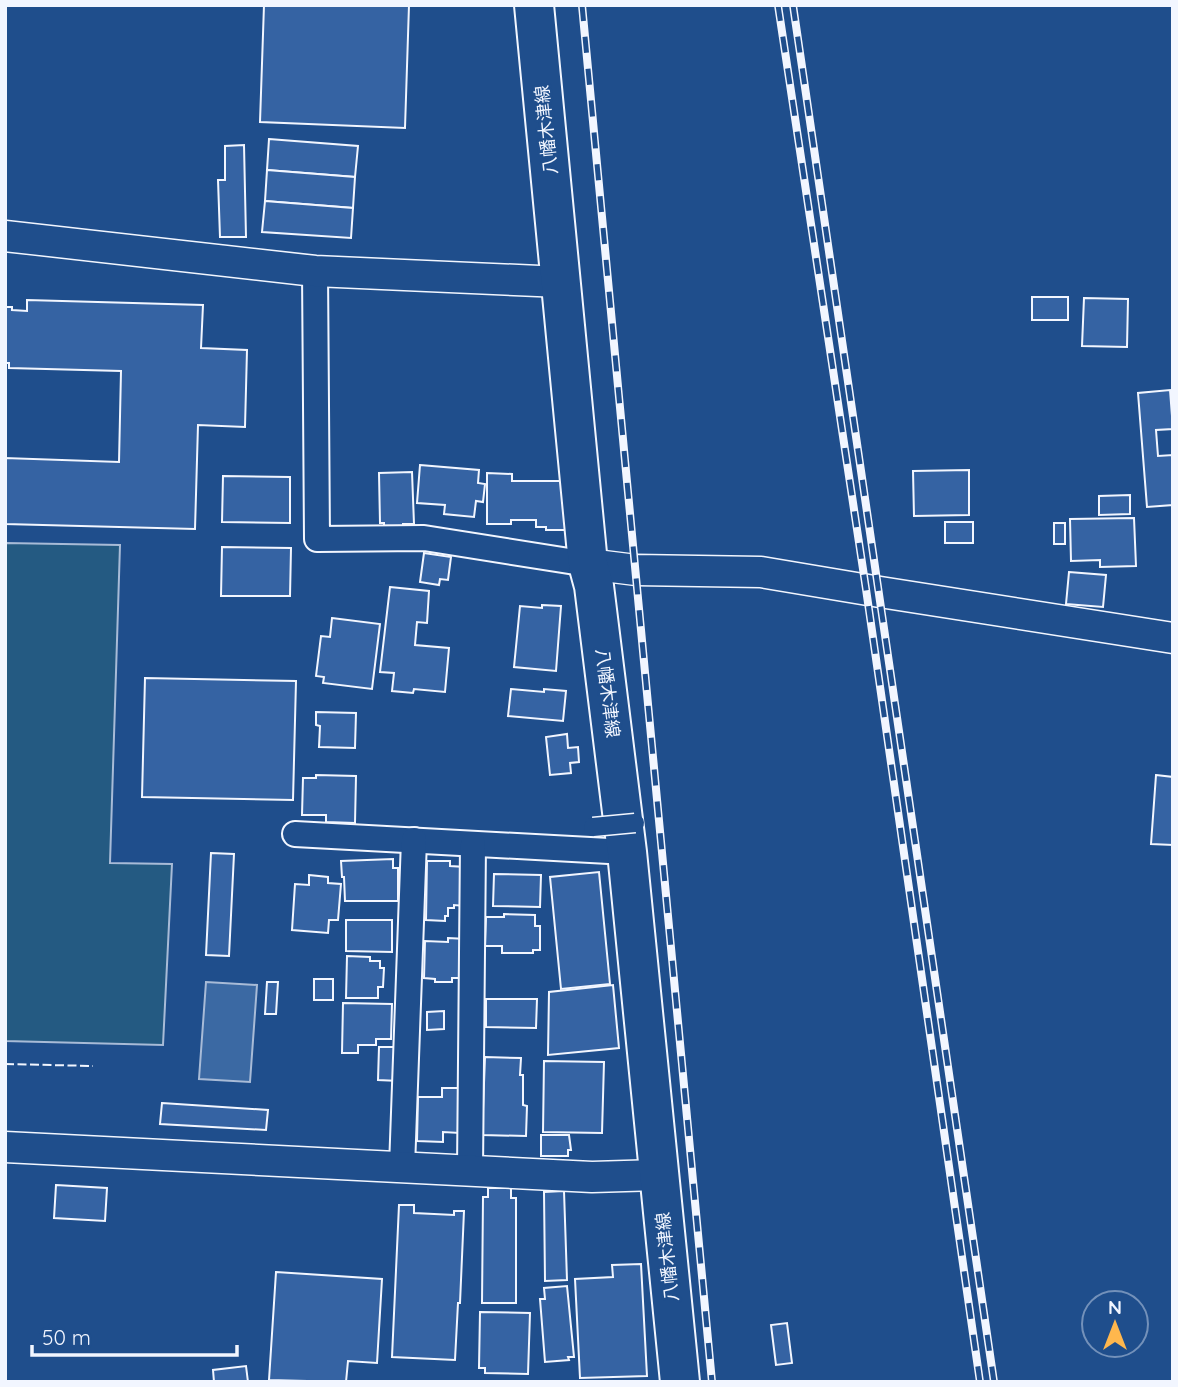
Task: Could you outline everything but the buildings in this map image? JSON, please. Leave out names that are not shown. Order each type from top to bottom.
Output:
[{"type":"main road","name":"八幡木津線","points":[[534,5],[588,564],[594,586],[631,837],[658,1175],[680,1382]]},
{"type":"street","points":[[5,236],[315,271],[561,282]]},
{"type":"street","points":[[315,271],[317,539],[424,538],[636,570],[761,572],[1173,638]]},
{"type":"street","points":[[593,827],[631,837]]},
{"type":"street","points":[[295,834],[473,844],[631,837]]},
{"type":"street","points":[[402,1167],[414,840]]},
{"type":"street","points":[[470,1170],[473,844]]},
{"type":"street","points":[[5,1147],[593,1177],[658,1175]]},
{"type":"shaded area","points":[[5,543],[120,545],[110,863],[172,864],[163,1045],[5,1041]]},
{"type":"shaded area","points":[[206,982],[257,985],[250,1082],[199,1079]]},
{"type":"railway","points":[[582,5],[712,1382]]},
{"type":"railway","points":[[778,5],[866,589],[980,1382]]},
{"type":"railway","points":[[793,5],[994,1382]]},
{"type":"fence","points":[[5,1064],[93,1066]]}]
